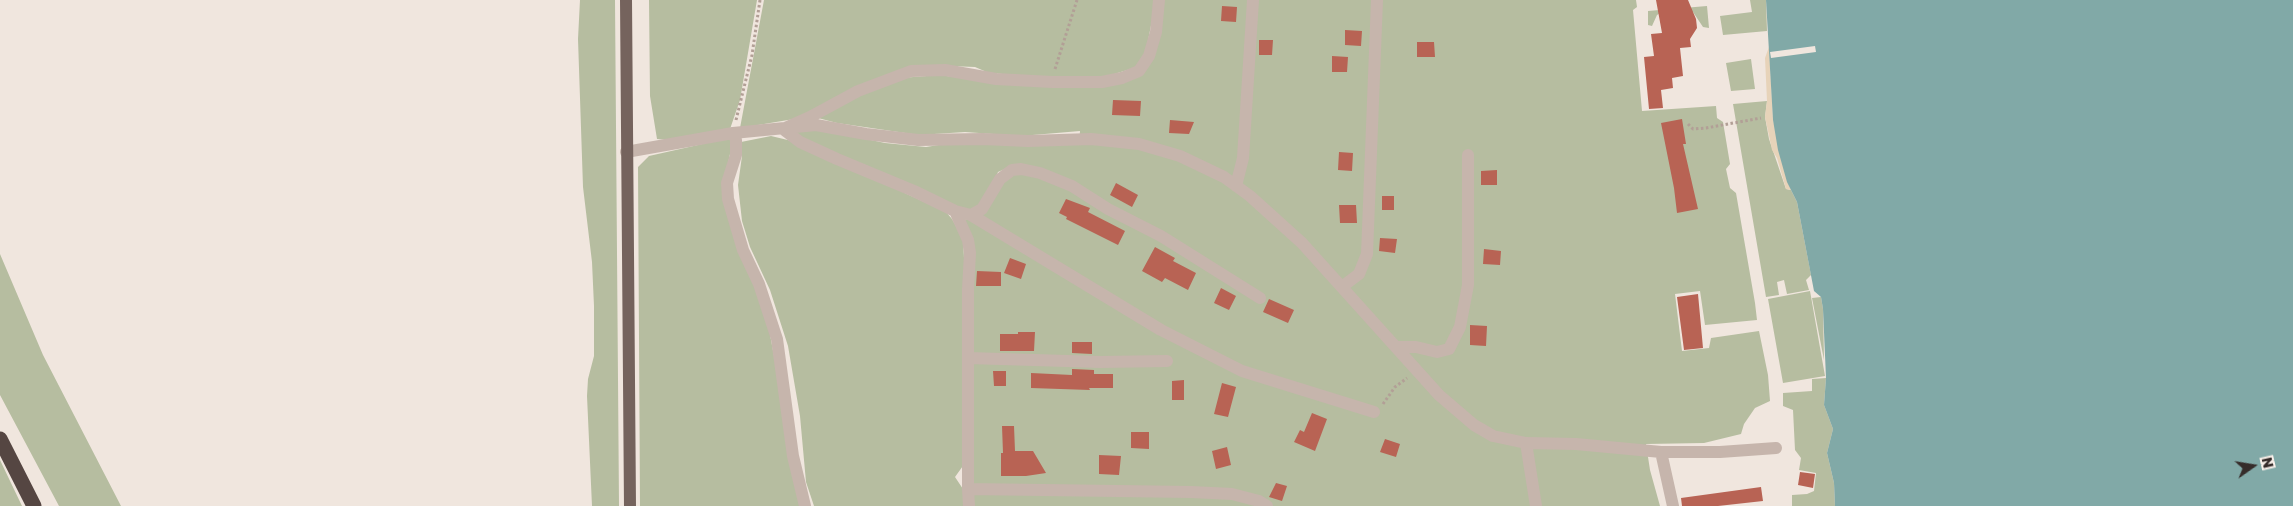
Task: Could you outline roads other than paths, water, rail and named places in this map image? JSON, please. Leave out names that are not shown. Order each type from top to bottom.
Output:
[{"type":"highway","points":[[0,439],[34,506]]},
{"type":"main road","points":[[626,0],[630,506]]},
{"type":"lane","points":[[784,129],[858,91],[912,71],[945,70],[996,79],[1052,82],[1102,82],[1122,78],[1138,70],[1149,56],[1156,32],[1159,0]]},
{"type":"lane","points":[[1236,186],[1244,158],[1253,0]]},
{"type":"lane","points":[[1343,286],[1360,274],[1367,254],[1377,0]]},
{"type":"lane","points":[[626,152],[733,133],[816,125],[866,134],[918,140],[983,138],[1028,141],[1091,139],[1139,144],[1180,156],[1224,177],[1236,186],[1302,243],[1439,394],[1474,425],[1493,436],[1526,443],[1576,444],[1661,452],[1720,452],[1776,448]]},
{"type":"lane","points":[[784,129],[800,142],[914,191],[954,211],[971,216],[1161,330],[1242,371],[1374,412]]},
{"type":"lane","points":[[733,133],[736,140],[736,155],[727,183],[728,199],[743,250],[759,284],[777,339],[794,456],[805,506]]},
{"type":"lane","points":[[1396,347],[1416,347],[1437,352],[1449,349],[1460,327],[1468,285],[1468,155]]},
{"type":"lane","points":[[971,216],[982,209],[1000,179],[1012,170],[1021,169],[1040,173],[1072,186],[1108,209],[1161,236],[1260,298]]},
{"type":"lane","points":[[954,211],[968,240],[970,253],[968,289],[969,506]]},
{"type":"lane","points":[[968,358],[1100,362],[1167,361]]},
{"type":"lane","points":[[1526,443],[1536,506]]},
{"type":"lane","points":[[1661,452],[1674,506]]},
{"type":"lane","points":[[968,489],[1232,494],[1259,501],[1267,506]]},
{"type":"water","points":[[1766,0],[2293,0],[2293,506],[1835,506],[1834,483],[1827,453],[1833,429],[1824,405],[1826,378],[1823,309],[1821,297],[1814,291],[1797,202],[1787,182],[1778,150],[1773,120]]}]
